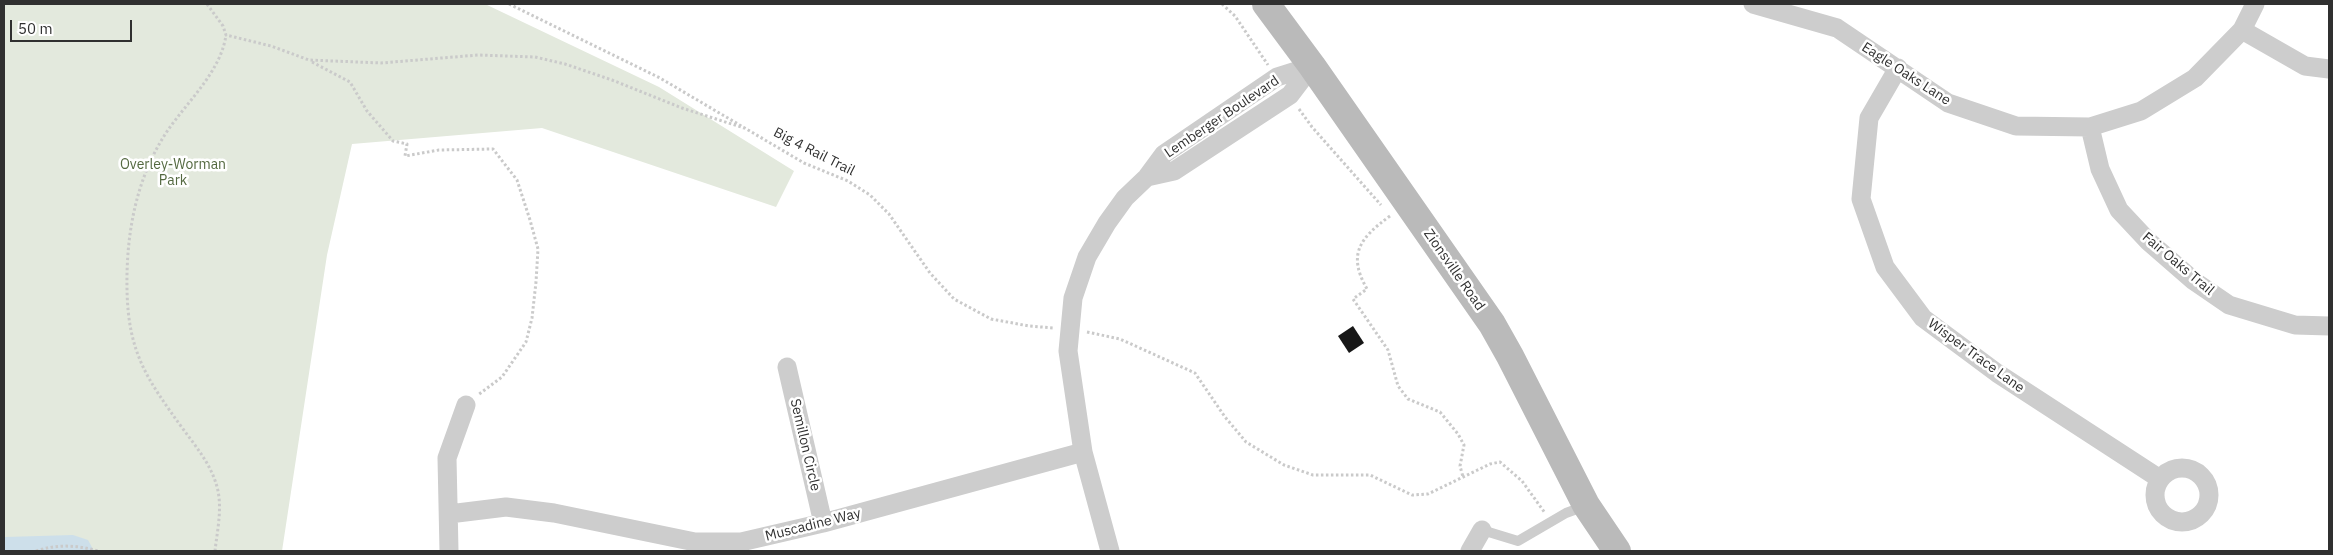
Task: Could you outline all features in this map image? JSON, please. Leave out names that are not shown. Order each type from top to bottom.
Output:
[{"type":"main road","name":"Zionsville Road","points":[[1266,4],[1312,66],[1492,324],[1586,505],[1617,551]]},
{"type":"street","name":"Eagle Oaks Lane","points":[[1753,4],[1837,28],[1948,103],[2016,126],[2090,127],[2142,111],[2195,78],[2242,30],[2255,4]]},
{"type":"street","points":[[2242,30],[2305,66],[2329,69]]},
{"type":"street","name":"Lemberger Boulevard","points":[[1110,551],[1083,452],[1068,351],[1073,298],[1086,258],[1125,198],[1147,178],[1164,154],[1277,77],[1312,66]]},
{"type":"street","name":"Wisper Trace Lane","points":[[1898,68],[1869,118],[1861,199],[1885,267],[1923,318],[1997,374],[2160,479]]},
{"type":"street","name":"Fair Oaks Trail","points":[[2090,127],[2100,169],[2119,210],[2148,241],[2194,281],[2229,305],[2295,325],[2329,326]]},
{"type":"street","name":"Semillon Circle","points":[[787,367],[823,523]]},
{"type":"street","points":[[450,551],[447,458],[466,404]]},
{"type":"street","name":"Muscadine Way","points":[[449,514],[506,507],[554,513],[695,542],[741,542],[823,523],[1083,452]]},
{"type":"street","points":[[1470,551],[1482,530]]},
{"type":"lane","points":[[1482,530],[1518,541],[1586,505]]},
{"type":"path","points":[[207,4],[217,15],[226,35],[224,49],[214,67],[167,132],[142,179],[129,243],[127,289],[129,324],[136,354],[151,384],[204,458],[213,474],[218,491],[219,514],[215,551]]},
{"type":"path","name":"Big 4 Rail Trail","points":[[509,4],[660,78],[804,163],[848,181],[870,195],[889,214],[930,273],[954,299],[991,319],[1029,326],[1054,328]]},
{"type":"path","points":[[1222,4],[1239,22],[1263,57]]},
{"type":"path","points":[[226,35],[271,46],[309,60],[350,82],[367,111],[393,141],[407,144],[405,156],[439,150],[493,149],[516,180],[538,250],[532,318],[526,342],[502,377],[466,404]]},
{"type":"path","points":[[309,60],[381,63],[478,55],[535,57],[566,64],[682,108],[750,130]]},
{"type":"path","points":[[1304,116],[1390,216],[1371,230],[1362,241],[1357,254],[1357,267],[1367,289],[1353,299],[1388,350],[1398,386],[1408,399],[1440,412],[1458,434],[1464,445],[1460,466],[1463,477]]},
{"type":"path","points":[[1086,332],[1120,339],[1195,373],[1225,417],[1246,442],[1264,455],[1284,465],[1313,475],[1370,475],[1412,495],[1428,494],[1490,464],[1500,462],[1522,480],[1551,522]]},
{"type":"path","points":[[36,551],[60,546],[82,546],[98,551]]},
{"type":"green space","name":"Overley-Worman Park","points":[[4,4],[485,4],[659,87],[794,171],[776,207],[542,128],[352,144],[327,255],[282,551],[4,551]]},
{"type":"water","points":[[73,535],[88,540],[94,551],[4,551],[5,537]]},
{"type":"building","points":[[1353,326],[1364,343],[1349,353],[1338,336]]}]
